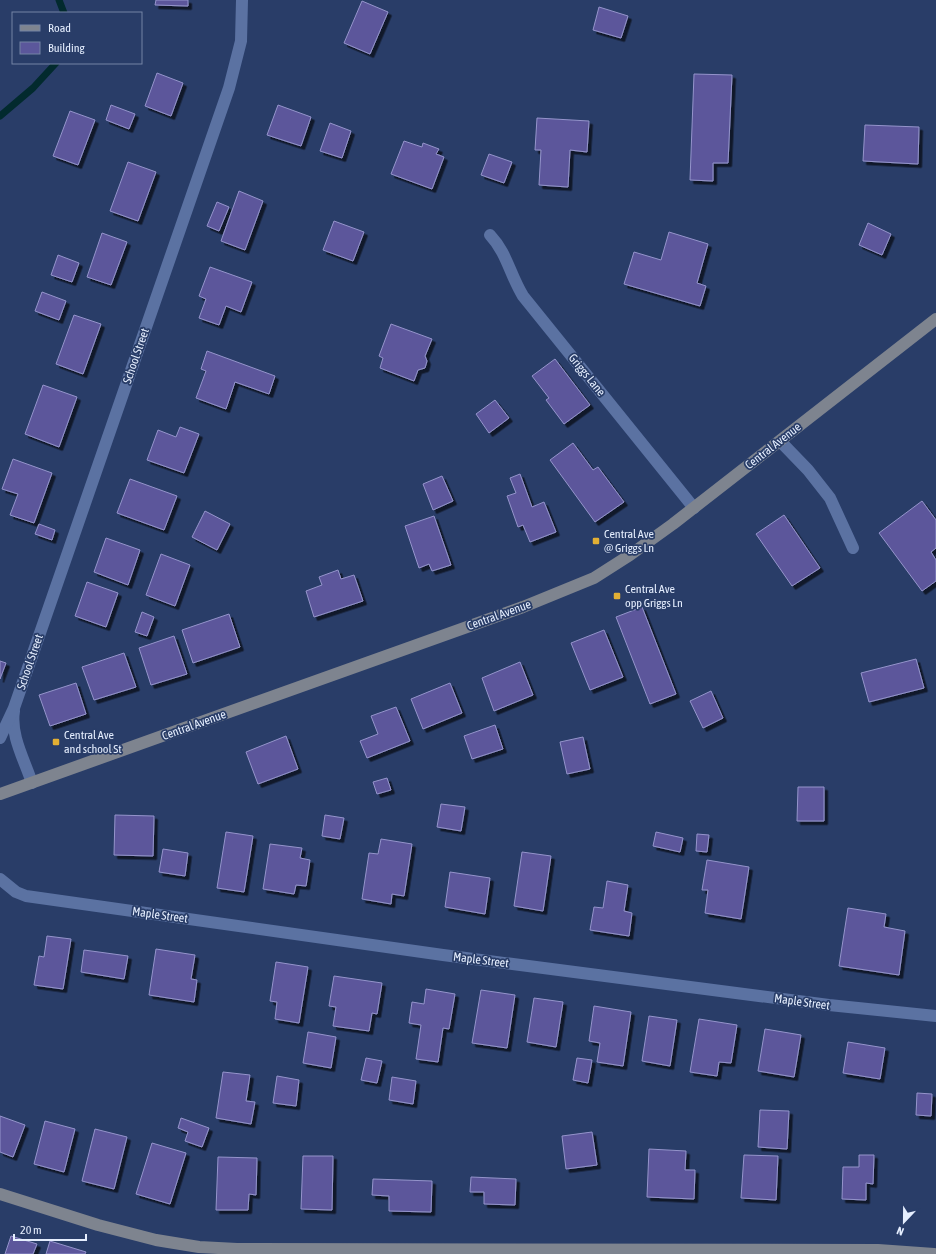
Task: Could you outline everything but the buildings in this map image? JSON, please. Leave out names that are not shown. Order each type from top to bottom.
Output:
[{"type":"street","name":"School Street","points":[[0,738],[14,708],[229,88],[241,41],[242,0]]},
{"type":"street","name":"Griggs Lane","points":[[490,235],[502,249],[513,277],[523,296],[694,508]]},
{"type":"street","name":"Central Avenue","points":[[0,794],[523,607],[581,584],[630,555],[694,508],[936,320]]},
{"type":"street","points":[[780,441],[808,470],[830,498],[853,548]]},
{"type":"street","name":"School Street","points":[[14,708],[13,718],[16,737],[32,783]]},
{"type":"street","name":"Maple Street","points":[[0,879],[16,892],[26,896]]},
{"type":"street","name":"Maple Street","points":[[0,892],[443,955],[830,1005],[936,1016]]},
{"type":"street","points":[[0,1194],[130,1234],[199,1247],[237,1249],[878,1250],[934,1254]]},
{"type":"waterway","points":[[59,0],[64,12]]},
{"type":"waterway","points":[[0,116],[33,88],[55,64]]},
{"type":"place","name":"Central Ave @ Griggs Ln","points":[[596,541]]},
{"type":"place","name":"Central Ave opp Griggs Ln","points":[[617,596]]},
{"type":"place","name":"Central Ave and school St","points":[[56,742]]}]
